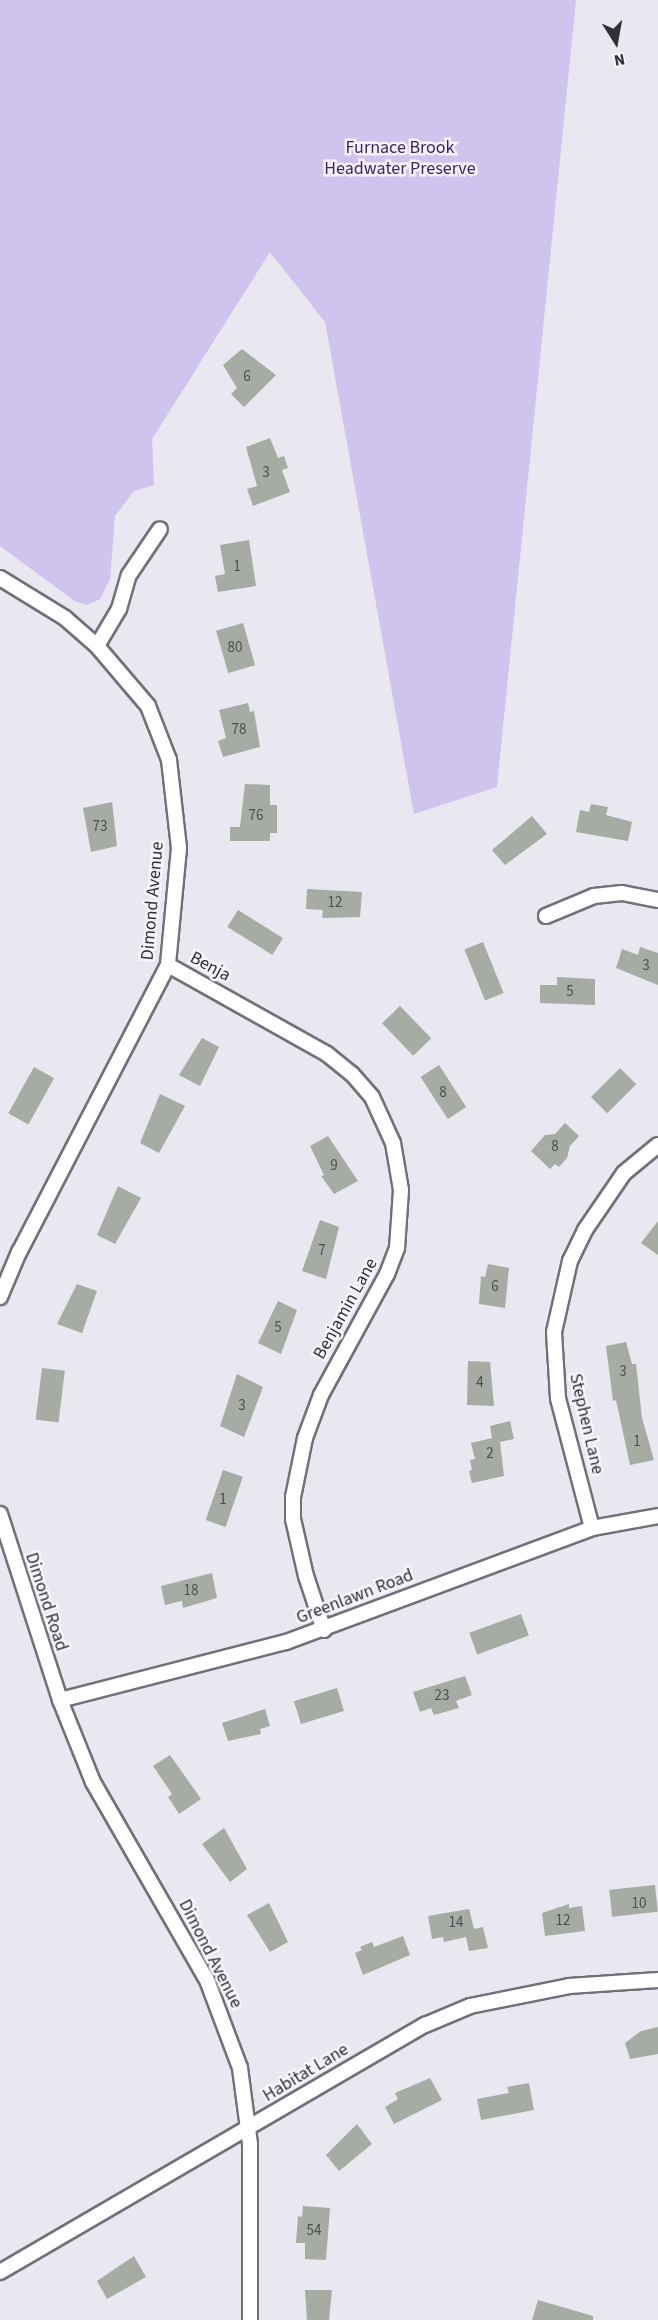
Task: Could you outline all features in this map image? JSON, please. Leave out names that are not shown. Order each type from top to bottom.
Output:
[{"type":"street","points":[[97,646],[119,609],[129,575],[160,529]]},
{"type":"street","name":"Dimond Avenue","points":[[0,578],[65,618],[97,646],[148,706],[169,760],[179,848],[168,965],[19,1252],[0,1297]]},
{"type":"street","points":[[546,916],[594,896],[622,893],[658,900]]},
{"type":"street","name":"Benja","points":[[168,965],[236,1000]]},
{"type":"street","name":"Benjamin Lane","points":[[236,1000],[327,1054],[352,1074],[385,1120],[401,1190],[397,1248],[321,1395],[305,1438],[293,1497],[293,1519],[306,1576],[324,1630]]},
{"type":"street","name":"Stephen Lane","points":[[592,1528],[558,1398],[554,1332],[567,1271],[585,1230],[624,1173],[658,1145]]},
{"type":"street","name":"Dimond Road","points":[[0,1514],[60,1700]]},
{"type":"street","name":"Greenlawn Road","points":[[60,1700],[324,1630],[487,1564],[592,1528],[658,1516]]},
{"type":"street","name":"Dimond Avenue","points":[[60,1700],[93,1782],[207,1980],[240,2068],[248,2129],[250,2320]]},
{"type":"street","name":"Habitat Lane","points":[[0,2272],[248,2129],[373,2053],[470,2006],[569,1986],[658,1980]]},
{"type":"green space","name":"Furnace Brook Headwater Preserve","points":[[0,0],[576,0],[497,787],[414,814],[325,322],[270,252],[152,439],[154,485],[134,491],[115,516],[110,579],[100,599],[87,605],[76,602],[0,546]]},
{"type":"building","points":[[242,349],[276,375],[244,407],[231,394],[237,388],[223,365]]},
{"type":"building","points":[[270,438],[278,458],[284,456],[288,468],[282,470],[290,492],[253,506],[247,489],[257,486],[246,447]]},
{"type":"building","points":[[249,540],[256,586],[218,592],[215,576],[225,574],[220,545]]},
{"type":"building","points":[[243,623],[255,665],[228,673],[216,631]]},
{"type":"building","points":[[248,703],[250,712],[254,711],[260,747],[223,757],[218,741],[226,738],[219,710]]},
{"type":"building","points":[[245,784],[270,785],[270,805],[277,805],[277,833],[270,833],[270,841],[230,841],[230,827],[240,827]]},
{"type":"building","points":[[112,802],[117,846],[91,852],[83,808]]},
{"type":"building","points":[[591,804],[608,807],[606,815],[632,822],[628,841],[576,832],[580,810],[589,812]]},
{"type":"building","points":[[532,816],[547,834],[505,865],[492,850]]},
{"type":"building","points":[[307,889],[362,892],[360,917],[322,918],[323,910],[306,909]]},
{"type":"building","points":[[238,910],[283,938],[272,955],[227,927]]},
{"type":"building","points":[[483,942],[504,993],[485,1000],[464,949]]},
{"type":"building","points":[[640,947],[658,953],[658,985],[616,968],[622,949],[638,955]]},
{"type":"building","points":[[557,977],[595,979],[595,1005],[540,1003],[540,985],[557,985]]},
{"type":"building","points":[[400,1006],[431,1038],[413,1056],[382,1023]]},
{"type":"building","points":[[202,1038],[219,1047],[200,1086],[179,1075]]},
{"type":"building","points":[[439,1065],[466,1107],[448,1119],[421,1077]]},
{"type":"building","points":[[34,1067],[54,1078],[28,1125],[8,1113]]},
{"type":"building","points":[[620,1068],[636,1084],[607,1113],[591,1097]]},
{"type":"building","points":[[160,1094],[185,1106],[159,1153],[140,1143]]},
{"type":"building","points":[[565,1123],[579,1136],[570,1146],[567,1158],[559,1167],[555,1164],[550,1169],[531,1151],[545,1135],[555,1134]]},
{"type":"building","points":[[328,1136],[358,1181],[334,1194],[321,1176],[324,1175],[310,1146]]},
{"type":"building","points":[[118,1186],[141,1198],[115,1244],[97,1235]]},
{"type":"building","points":[[320,1220],[339,1227],[326,1279],[302,1271]]},
{"type":"building","points":[[658,1221],[658,1255],[641,1243]]},
{"type":"building","points":[[488,1264],[509,1268],[505,1308],[479,1304],[481,1276],[485,1277]]},
{"type":"building","points":[[77,1284],[97,1291],[82,1333],[57,1324]]},
{"type":"building","points":[[278,1301],[297,1310],[281,1354],[258,1343]]},
{"type":"building","points":[[626,1342],[632,1364],[636,1364],[642,1418],[654,1460],[630,1465],[616,1400],[613,1401],[606,1346]]},
{"type":"building","points":[[468,1361],[490,1362],[494,1406],[467,1405]]},
{"type":"building","points":[[42,1368],[65,1371],[58,1422],[36,1420]]},
{"type":"building","points":[[237,1374],[263,1387],[244,1437],[220,1426]]},
{"type":"building","points":[[510,1421],[514,1439],[500,1442],[504,1476],[472,1483],[469,1471],[472,1470],[470,1460],[475,1459],[471,1443],[492,1438],[490,1426]]},
{"type":"building","points":[[223,1470],[243,1477],[226,1527],[206,1520]]},
{"type":"building","points":[[212,1573],[217,1598],[183,1608],[182,1601],[165,1605],[161,1586]]},
{"type":"building","points":[[521,1614],[529,1636],[477,1654],[469,1633]]},
{"type":"building","points":[[465,1676],[472,1695],[456,1701],[459,1708],[434,1715],[431,1708],[420,1712],[413,1692]]},
{"type":"building","points":[[337,1688],[344,1711],[301,1724],[294,1701]]},
{"type":"building","points":[[265,1709],[270,1726],[260,1729],[261,1734],[228,1741],[222,1723]]},
{"type":"building","points":[[170,1755],[201,1799],[179,1814],[168,1797],[172,1794],[153,1766]]},
{"type":"building","points":[[224,1828],[247,1869],[230,1882],[202,1844]]},
{"type":"building","points":[[655,1885],[658,1912],[612,1917],[609,1890]]},
{"type":"building","points":[[269,1903],[288,1942],[270,1952],[247,1915]]},
{"type":"building","points":[[569,1904],[569,1908],[582,1906],[585,1931],[545,1936],[542,1913]]},
{"type":"building","points":[[469,1909],[474,1929],[483,1927],[488,1948],[469,1951],[466,1937],[444,1942],[443,1937],[432,1939],[428,1916]]},
{"type":"building","points":[[403,1936],[410,1955],[363,1975],[355,1953],[362,1950],[360,1947],[372,1942],[374,1947]]},
{"type":"building","points":[[658,2027],[658,2054],[630,2059],[625,2043],[641,2031]]},
{"type":"building","points":[[430,2078],[442,2100],[394,2124],[385,2107],[398,2099],[395,2093]]},
{"type":"building","points":[[529,2083],[534,2110],[481,2120],[477,2099],[509,2093],[507,2087]]},
{"type":"building","points":[[357,2124],[372,2144],[339,2171],[326,2155]]},
{"type":"building","points":[[303,2206],[330,2208],[326,2260],[305,2259],[305,2243],[296,2243],[298,2216],[302,2217]]},
{"type":"building","points":[[134,2256],[146,2277],[107,2299],[97,2281]]},
{"type":"building","points":[[305,2290],[332,2290],[329,2320],[307,2320]]},
{"type":"building","points":[[538,2300],[593,2316],[593,2320],[532,2320]]}]
